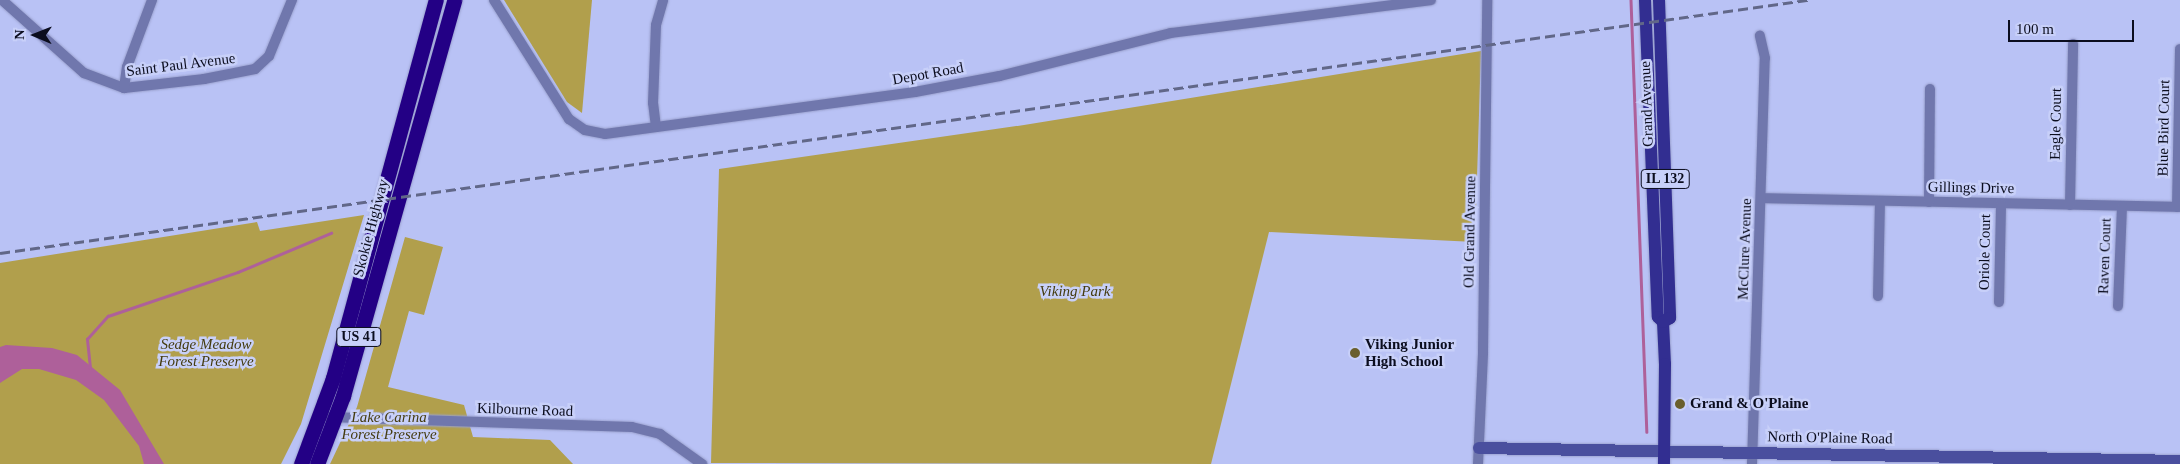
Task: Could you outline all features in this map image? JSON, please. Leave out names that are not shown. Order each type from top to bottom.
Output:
[{"type":"highway","name":"Skokie Highway","points":[[317,464],[436,0]]},
{"type":"highway","name":"Skokie Highway","points":[[301,464],[329,417],[454,0]]},
{"type":"main road","name":"Grand Avenue","points":[[1645,0],[1658,317],[1663,322],[1664,458]]},
{"type":"main road","name":"Grand Avenue","points":[[1659,0],[1670,318],[1663,322]]},
{"type":"street","name":"Saint Paul Avenue","points":[[2,0],[84,74],[124,88],[198,80],[255,69],[269,56],[292,0]]},
{"type":"street","points":[[124,88],[127,68],[152,0]]},
{"type":"street","name":"Depot Road","points":[[494,0],[558,104],[577,126],[605,134],[961,83],[1171,33],[1431,0]]},
{"type":"street","points":[[656,128],[653,103],[656,25],[663,0]]},
{"type":"street","name":"Old Grand Avenue","points":[[1478,464],[1487,0]]},
{"type":"street","name":"McClure Avenue","points":[[1753,459],[1765,58],[1760,36]]},
{"type":"street","name":"Eagle Court","points":[[2070,205],[2073,44]]},
{"type":"street","name":"Blue Bird Court","points":[[2178,207],[2180,49]]},
{"type":"street","points":[[1929,202],[1930,89]]},
{"type":"street","name":"Gillings Drive","points":[[1761,198],[2178,207]]},
{"type":"street","points":[[1878,296],[1880,200]]},
{"type":"street","name":"Oriole Court","points":[[1999,302],[2001,204]]},
{"type":"street","name":"Raven Court","points":[[2118,306],[2122,206]]},
{"type":"street","name":"Kilbourne Road","points":[[329,417],[632,427],[660,434],[702,464]]},
{"type":"street","name":"North O'Plaine Road","points":[[1478,448],[1664,458],[2180,461]]},
{"type":"green space","points":[[504,0],[592,0],[582,113],[567,102]]},
{"type":"green space","name":"Viking Park","points":[[1481,51],[1475,242],[1269,232],[1211,464],[711,463],[719,169],[1024,125]]},
{"type":"green space","name":"Sedge Meadow Forest Preserve","points":[[364,215],[301,424],[281,464],[0,464],[0,263],[257,222],[260,231]]},
{"type":"green space","name":"Lake Carina Forest Preserve","points":[[405,237],[443,247],[424,315],[409,311],[388,387],[464,405],[473,437],[550,440],[573,464],[330,464],[357,407]]},
{"type":"shaded area","points":[[6,345],[52,348],[77,355],[120,390],[164,464],[144,464],[139,446],[104,400],[76,380],[39,369],[22,369],[0,383],[0,347]]},
{"type":"waterway","points":[[1631,0],[1647,432]]},
{"type":"waterway","points":[[90,368],[87,339],[108,316],[238,272],[331,233]]},
{"type":"railway","points":[[0,253],[1808,0]]},
{"type":"place","name":"Viking Junior High School","points":[[1355,353]]},
{"type":"place","name":"Grand & O'Plaine","points":[[1680,404]]}]
